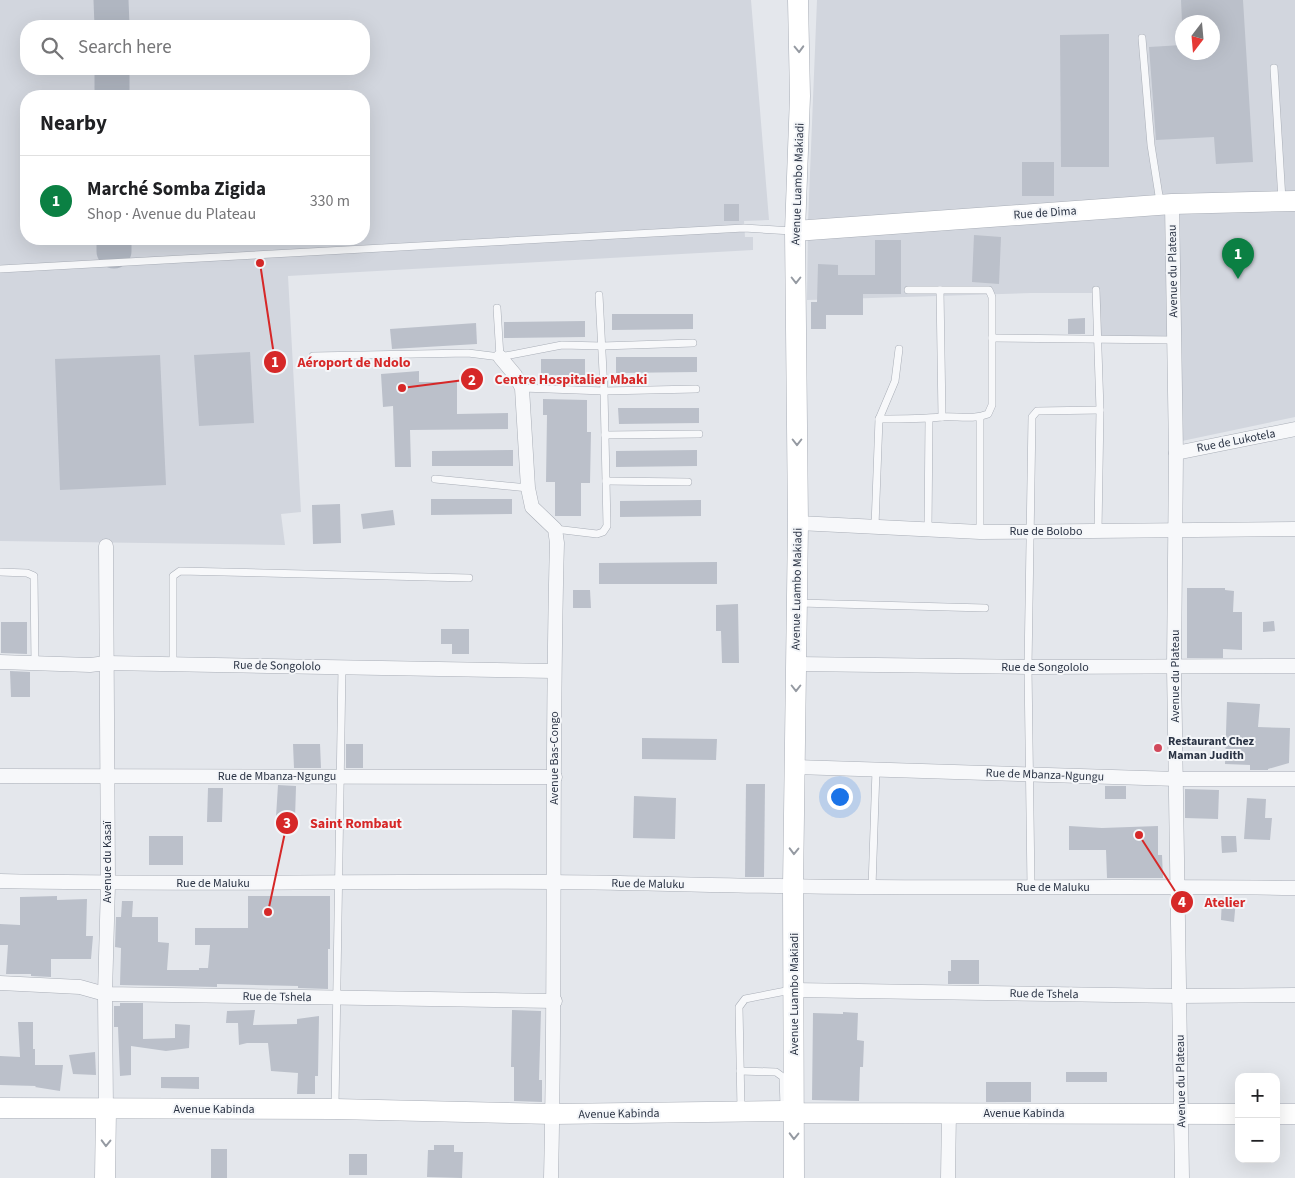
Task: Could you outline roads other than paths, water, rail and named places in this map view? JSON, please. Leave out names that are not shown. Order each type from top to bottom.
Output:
[{"type":"street","name":"Avenue Luambo Makiadi","points":[[794,1178],[789,1112],[794,990],[793,887],[798,523],[795,231],[800,96],[798,0]]},
{"type":"street","name":"Rue de Dima","points":[[795,231],[1166,205],[1289,201]]},
{"type":"street","name":"Avenue du Plateau","points":[[1166,205],[1174,340],[1176,453],[1174,667],[1182,1178]]},
{"type":"street","points":[[500,357],[515,375],[522,388],[528,488],[532,508],[555,529]]},
{"type":"street","name":"Rue de Lukotela","points":[[1176,453],[1295,429]]},
{"type":"street","name":"Rue de Bolobo","points":[[798,523],[980,532],[1295,529]]},
{"type":"street","name":"Avenue Bas-Congo","points":[[551,1178],[554,1001],[554,671],[557,543],[555,529]]},
{"type":"street","name":"Avenue du Kasaï","points":[[105,1178],[105,994],[108,884],[106,546]]},
{"type":"street","name":"Rue de Songololo","points":[[0,662],[90,665],[108,663],[554,671]]},
{"type":"street","name":"Rue de Songololo","points":[[796,664],[1028,667],[1295,666]]},
{"type":"street","name":"Rue de Mbanza-Ngungu","points":[[795,767],[1177,779],[1295,780]]},
{"type":"street","name":"Rue de Mbanza-Ngungu","points":[[0,776],[555,777]]},
{"type":"street","name":"Rue de Maluku","points":[[0,881],[108,884],[554,882],[793,887],[1107,888],[1178,886],[1295,888]]},
{"type":"street","name":"Rue de Tshela","points":[[0,983],[80,987],[105,994],[554,1001]]},
{"type":"street","name":"Rue de Tshela","points":[[794,990],[1179,996],[1295,995]]},
{"type":"street","name":"Avenue Kabinda","points":[[0,1108],[335,1109],[552,1114],[742,1112],[1235,1114]]},
{"type":"street","points":[[948,1178],[949,1112]]},
{"type":"street","points":[[1280,1114],[1295,1114]]},
{"type":"lane","points":[[1142,38],[1151,144],[1166,205]]},
{"type":"lane","points":[[1274,68],[1289,201]]},
{"type":"lane","points":[[0,269],[744,228],[795,231]]},
{"type":"lane","points":[[879,419],[928,420],[942,417],[980,417],[988,414],[992,405],[992,297],[989,290],[908,290]]},
{"type":"lane","points":[[940,290],[942,417]]},
{"type":"lane","points":[[1096,290],[1100,410],[1098,531]]},
{"type":"lane","points":[[555,529],[597,534],[603,532],[607,526],[604,390],[599,295]]},
{"type":"lane","points":[[497,308],[500,357]]},
{"type":"lane","points":[[992,338],[1174,340]]},
{"type":"lane","points":[[313,356],[468,353],[500,357],[562,345],[602,346],[693,343]]},
{"type":"lane","points":[[875,526],[879,419],[895,381],[899,349]]},
{"type":"lane","points":[[522,388],[604,390],[696,389]]},
{"type":"lane","points":[[1031,887],[1028,667],[1032,417],[1037,411],[1100,410]]},
{"type":"lane","points":[[980,417],[980,532]]},
{"type":"lane","points":[[928,420],[928,529]]},
{"type":"lane","points":[[605,435],[699,434]]},
{"type":"lane","points":[[435,479],[528,488]]},
{"type":"lane","points":[[606,481],[688,482]]},
{"type":"lane","points":[[173,664],[173,576],[180,571],[469,578]]},
{"type":"lane","points":[[0,572],[28,573],[34,576],[35,664]]},
{"type":"lane","points":[[797,603],[985,608]]},
{"type":"lane","points":[[335,1109],[342,667]]},
{"type":"lane","points":[[872,887],[876,770]]},
{"type":"lane","points":[[742,1112],[739,1007],[745,999],[794,990]]},
{"type":"lane","points":[[740,1070],[776,1072],[783,1077],[789,1112]]},
{"type":"place","name":"Aéroport de Ndolo","points":[[260,263]]},
{"type":"place","name":"Marché Somba Zigida","points":[[1238,279]]},
{"type":"place","name":"Centre Hospitalier Mbaki","points":[[402,388]]},
{"type":"place","name":"Restaurant Chez Maman Judith","points":[[1158,748]]},
{"type":"place","name":"Atelier","points":[[1139,835]]},
{"type":"place","name":"Saint Rombaut","points":[[268,912]]}]
